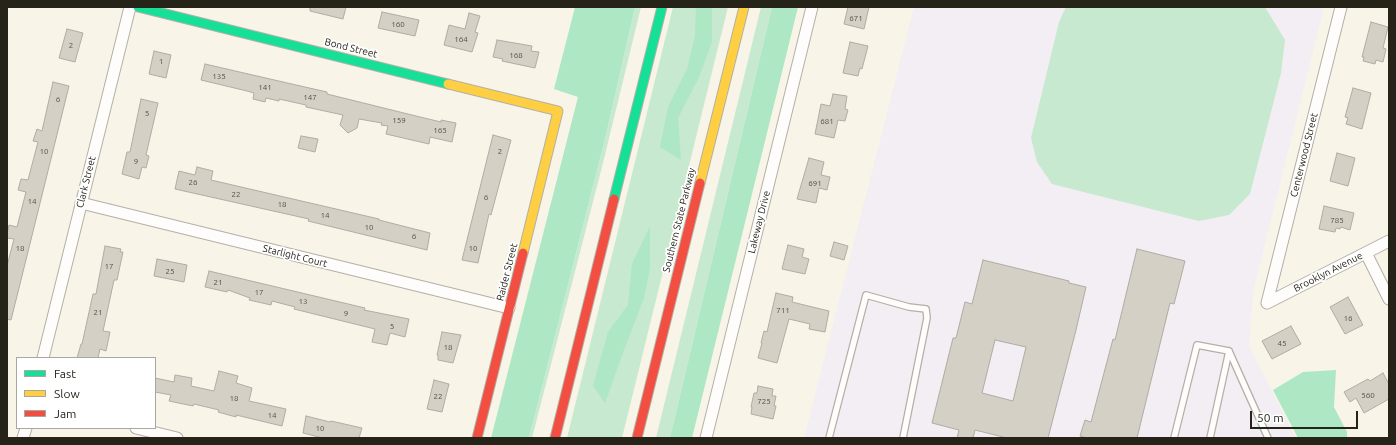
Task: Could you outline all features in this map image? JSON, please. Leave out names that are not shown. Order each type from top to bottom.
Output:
[{"type":"main road","name":"Bond Street","points":[[138,7],[558,111]]},
{"type":"main road","points":[[555,438],[662,7]]},
{"type":"main road","name":"Southern State Parkway","points":[[636,438],[744,7]]},
{"type":"main road","name":"Raider Street","points":[[477,438],[558,111]]},
{"type":"street","name":"Clark Street","points":[[43,357],[130,7]]},
{"type":"street","name":"Lakeway Drive","points":[[706,438],[812,7]]},
{"type":"street","name":"Centerwood Street","points":[[1267,303],[1341,7]]},
{"type":"street","name":"Starlight Court","points":[[81,203],[509,308]]},
{"type":"street","name":"Brooklyn Avenue","points":[[1267,303],[1389,241]]},
{"type":"street","points":[[1366,253],[1389,299]]},
{"type":"street","points":[[140,429],[177,438]]},
{"type":"lane","points":[[829,438],[866,295],[909,307],[926,309],[927,318],[903,438]]},
{"type":"lane","points":[[1174,438],[1197,345],[1229,351]]},
{"type":"lane","points":[[1210,438],[1229,351]]},
{"type":"lane","points":[[1229,351],[1268,438]]},
{"type":"shaded area","points":[[914,7],[1324,7],[1253,292],[1249,346],[1296,438],[804,438]]},
{"type":"green space","points":[[575,7],[635,7],[606,135],[529,438],[491,438],[578,97],[554,89]]},
{"type":"green space","points":[[635,7],[641,7],[603,163],[532,438],[529,438],[606,135]]},
{"type":"green space","points":[[673,7],[728,7],[622,438],[567,438]]},
{"type":"green space","points":[[696,7],[712,7],[712,42],[699,77],[678,118],[681,160],[660,147],[668,107],[687,69],[695,36]]},
{"type":"green space","points":[[761,7],[772,7],[670,438],[656,438]]},
{"type":"green space","points":[[772,7],[798,7],[692,438],[670,438]]},
{"type":"green space","points":[[1066,7],[1265,7],[1285,40],[1281,73],[1250,194],[1229,215],[1199,221],[1052,184],[1037,162],[1031,138],[1059,22]]},
{"type":"green space","points":[[650,226],[650,268],[644,298],[605,403],[593,386],[608,332],[628,305],[632,264]]},
{"type":"green space","points":[[1336,370],[1334,407],[1347,432],[1347,438],[1298,438],[1273,390],[1303,372]]},
{"type":"building","points":[[310,7],[346,7],[343,19],[310,11]]},
{"type":"building","points":[[848,7],[869,7],[864,29],[844,24]]},
{"type":"building","points":[[382,12],[419,20],[415,36],[378,28]]},
{"type":"building","points":[[469,13],[480,16],[475,32],[478,33],[472,52],[444,45],[449,25],[465,29]]},
{"type":"building","points":[[1371,22],[1388,27],[1383,48],[1386,49],[1383,62],[1376,60],[1375,64],[1363,61],[1364,57],[1362,57]]},
{"type":"building","points":[[67,29],[83,33],[75,62],[59,58]]},
{"type":"building","points":[[497,40],[532,46],[531,51],[539,52],[535,68],[502,61],[503,59],[493,57]]},
{"type":"building","points":[[850,42],[868,46],[862,69],[860,68],[858,76],[843,73]]},
{"type":"building","points":[[154,51],[171,55],[166,78],[149,74]]},
{"type":"building","points":[[205,64],[327,92],[327,94],[441,122],[441,120],[456,123],[452,142],[430,137],[429,144],[386,134],[388,126],[381,125],[382,123],[359,119],[357,128],[348,133],[340,125],[343,115],[306,107],[306,105],[279,99],[279,101],[266,98],[265,102],[253,99],[254,93],[201,80]]},
{"type":"building","points":[[53,82],[69,86],[11,320],[7,319],[7,266],[14,239],[7,238],[7,234],[9,225],[17,227],[26,192],[18,190],[21,179],[28,180],[38,142],[33,141],[37,129],[42,131]]},
{"type":"building","points":[[1353,88],[1371,93],[1362,129],[1346,124],[1348,118],[1345,117]]},
{"type":"building","points":[[833,94],[847,96],[845,109],[848,110],[845,121],[838,120],[834,138],[815,134],[821,104],[830,106]]},
{"type":"building","points":[[141,99],[158,103],[146,155],[149,156],[146,168],[142,167],[139,179],[122,174],[127,152],[130,152]]},
{"type":"building","points":[[493,135],[511,140],[491,215],[489,214],[478,263],[462,260]]},
{"type":"building","points":[[301,136],[318,139],[315,152],[298,148]]},
{"type":"building","points":[[1337,153],[1355,158],[1348,186],[1330,181]]},
{"type":"building","points":[[809,158],[824,162],[821,175],[830,177],[827,190],[819,188],[816,203],[797,199]]},
{"type":"building","points":[[197,167],[213,171],[211,180],[379,219],[430,233],[427,250],[308,221],[309,219],[175,189],[179,171],[195,175]]},
{"type":"building","points":[[1324,206],[1354,213],[1350,230],[1341,227],[1340,229],[1336,228],[1335,232],[1319,229]]},
{"type":"building","points":[[834,242],[848,246],[844,260],[830,256]]},
{"type":"building","points":[[788,245],[804,249],[802,257],[809,259],[805,274],[782,269]]},
{"type":"building","points":[[105,246],[121,249],[120,252],[123,252],[117,280],[114,280],[103,331],[110,332],[106,351],[100,349],[98,357],[77,357],[82,344],[93,294],[96,294]]},
{"type":"building","points":[[1137,249],[1185,261],[1174,304],[1170,303],[1137,438],[1087,438],[1080,436],[1085,420],[1091,422],[1113,339],[1115,340]]},
{"type":"building","points":[[157,259],[187,265],[184,282],[154,276]]},
{"type":"building","points":[[983,260],[1069,281],[1069,283],[1086,287],[1048,438],[1007,438],[975,430],[973,438],[957,438],[959,430],[932,423],[953,338],[956,338],[965,302],[972,304]],"holes":[[[995,340],[1026,347],[1013,401],[982,393]]]},
{"type":"building","points":[[209,271],[365,308],[364,310],[409,319],[405,337],[390,333],[387,345],[372,342],[375,329],[294,309],[295,307],[272,301],[271,305],[249,300],[250,298],[228,290],[227,292],[205,287]]},
{"type":"building","points":[[776,293],[793,297],[792,302],[829,311],[825,332],[809,329],[810,324],[789,319],[777,363],[758,358],[764,331],[767,332]]},
{"type":"building","points":[[1348,297],[1363,325],[1345,334],[1330,307]]},
{"type":"building","points":[[1291,326],[1301,344],[1272,359],[1262,341]]},
{"type":"building","points":[[442,332],[461,335],[453,363],[438,360],[437,355]]},
{"type":"building","points":[[219,371],[238,376],[236,383],[252,388],[249,401],[286,409],[282,426],[236,415],[236,417],[218,412],[219,410],[194,404],[193,406],[169,401],[171,395],[156,392],[156,378],[174,382],[175,375],[192,378],[191,386],[214,391]]},
{"type":"building","points":[[1383,373],[1389,384],[1389,399],[1364,413],[1356,398],[1350,402],[1344,392],[1368,379],[1370,381]]},
{"type":"building","points":[[434,380],[449,384],[442,412],[427,409]]},
{"type":"building","points":[[758,386],[773,389],[772,396],[776,396],[774,406],[776,406],[773,419],[751,414],[754,393],[757,393]]},
{"type":"building","points":[[306,416],[362,428],[359,438],[323,438],[303,433]]},
{"type":"traffic: fast","points":[[138,7],[448,84]]},
{"type":"traffic: fast","points":[[614,199],[662,7]]},
{"type":"traffic: slow","points":[[700,183],[744,7]]},
{"type":"traffic: slow","points":[[448,84],[558,111],[523,253]]},
{"type":"traffic: jam","points":[[637,438],[700,183]]},
{"type":"traffic: jam","points":[[555,438],[614,199]]},
{"type":"traffic: jam","points":[[477,438],[523,253]]}]
